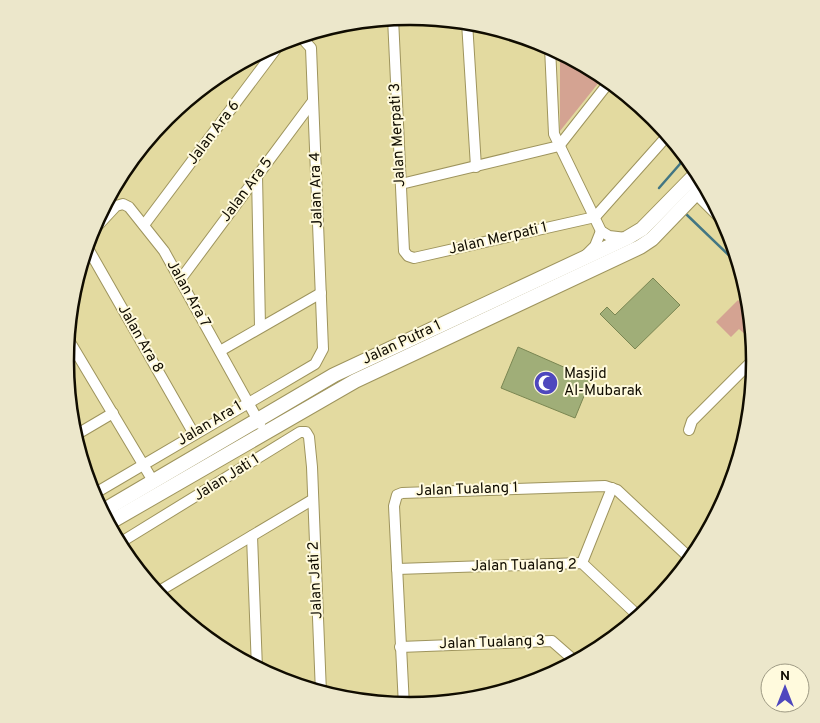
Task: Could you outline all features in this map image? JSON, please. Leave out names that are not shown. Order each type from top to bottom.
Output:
[{"type":"main road","name":"Jalan Putra 1","points":[[113,520],[262,426],[334,375],[627,238],[642,229],[692,178]]},
{"type":"main road","name":"Jalan Putra 1","points":[[107,508],[153,481],[262,426],[640,247],[652,239],[699,190]]},
{"type":"street","name":"Jalan Merpati 3","points":[[393,26],[404,251]]},
{"type":"street","points":[[467,30],[476,167]]},
{"type":"street","name":"Jalan Ara 4","points":[[306,42],[311,46],[323,350]]},
{"type":"street","name":"Jalan Ara 6","points":[[144,225],[271,55]]},
{"type":"street","points":[[550,56],[554,134],[559,146],[601,231],[609,236],[627,238]]},
{"type":"street","points":[[401,184],[559,146],[605,88]]},
{"type":"street","name":"Jalan Ara 5","points":[[180,280],[313,101]]},
{"type":"street","points":[[594,217],[663,140]]},
{"type":"street","points":[[258,175],[260,327]]},
{"type":"street","name":"Jalan Ara 7","points":[[105,219],[120,204],[127,205],[164,251],[262,426]]},
{"type":"street","name":"Jalan Merpati 1","points":[[404,251],[408,256],[414,258],[594,217]]},
{"type":"street","points":[[583,258],[595,246],[601,231]]},
{"type":"street","name":"Jalan Ara 8","points":[[91,253],[194,434]]},
{"type":"street","points":[[220,351],[321,293]]},
{"type":"street","points":[[74,349],[153,481]]},
{"type":"street","name":"Jalan Ara 1","points":[[99,491],[315,364],[323,350]]},
{"type":"street","points":[[688,430],[692,421],[746,367]]},
{"type":"street","points":[[81,432],[113,413]]},
{"type":"street","name":"Jalan Jati 1","points":[[125,540],[300,432],[306,432],[309,437],[312,467]]},
{"type":"street","name":"Jalan Jati 2","points":[[312,467],[318,685]]},
{"type":"street","name":"Jalan Tualang 1","points":[[403,698],[394,506],[397,495],[402,493],[605,486],[612,488]]},
{"type":"street","points":[[582,563],[612,488],[617,490],[686,554]]},
{"type":"street","points":[[163,589],[312,500]]},
{"type":"street","points":[[252,536],[257,661]]},
{"type":"street","name":"Jalan Tualang 2","points":[[397,570],[582,563],[633,611]]},
{"type":"street","name":"Jalan Tualang 3","points":[[400,647],[552,641],[570,657]]},
{"type":"shaded area","points":[[560,61],[598,83],[560,131]]},
{"type":"shaded area","points":[[738,300],[741,303],[746,335],[739,329],[731,337],[716,322]]},
{"type":"building","points":[[653,278],[680,305],[635,349],[600,314],[607,307],[615,315]]},
{"type":"building","name":"Masjid Al-Mubarak","points":[[518,347],[591,379],[575,418],[501,388]]},
{"type":"waterway","points":[[659,188],[681,162]]},
{"type":"waterway","points":[[686,214],[730,256]]},
{"type":"place","name":"Masjid Al-Mubarak","points":[[546,383]]}]
